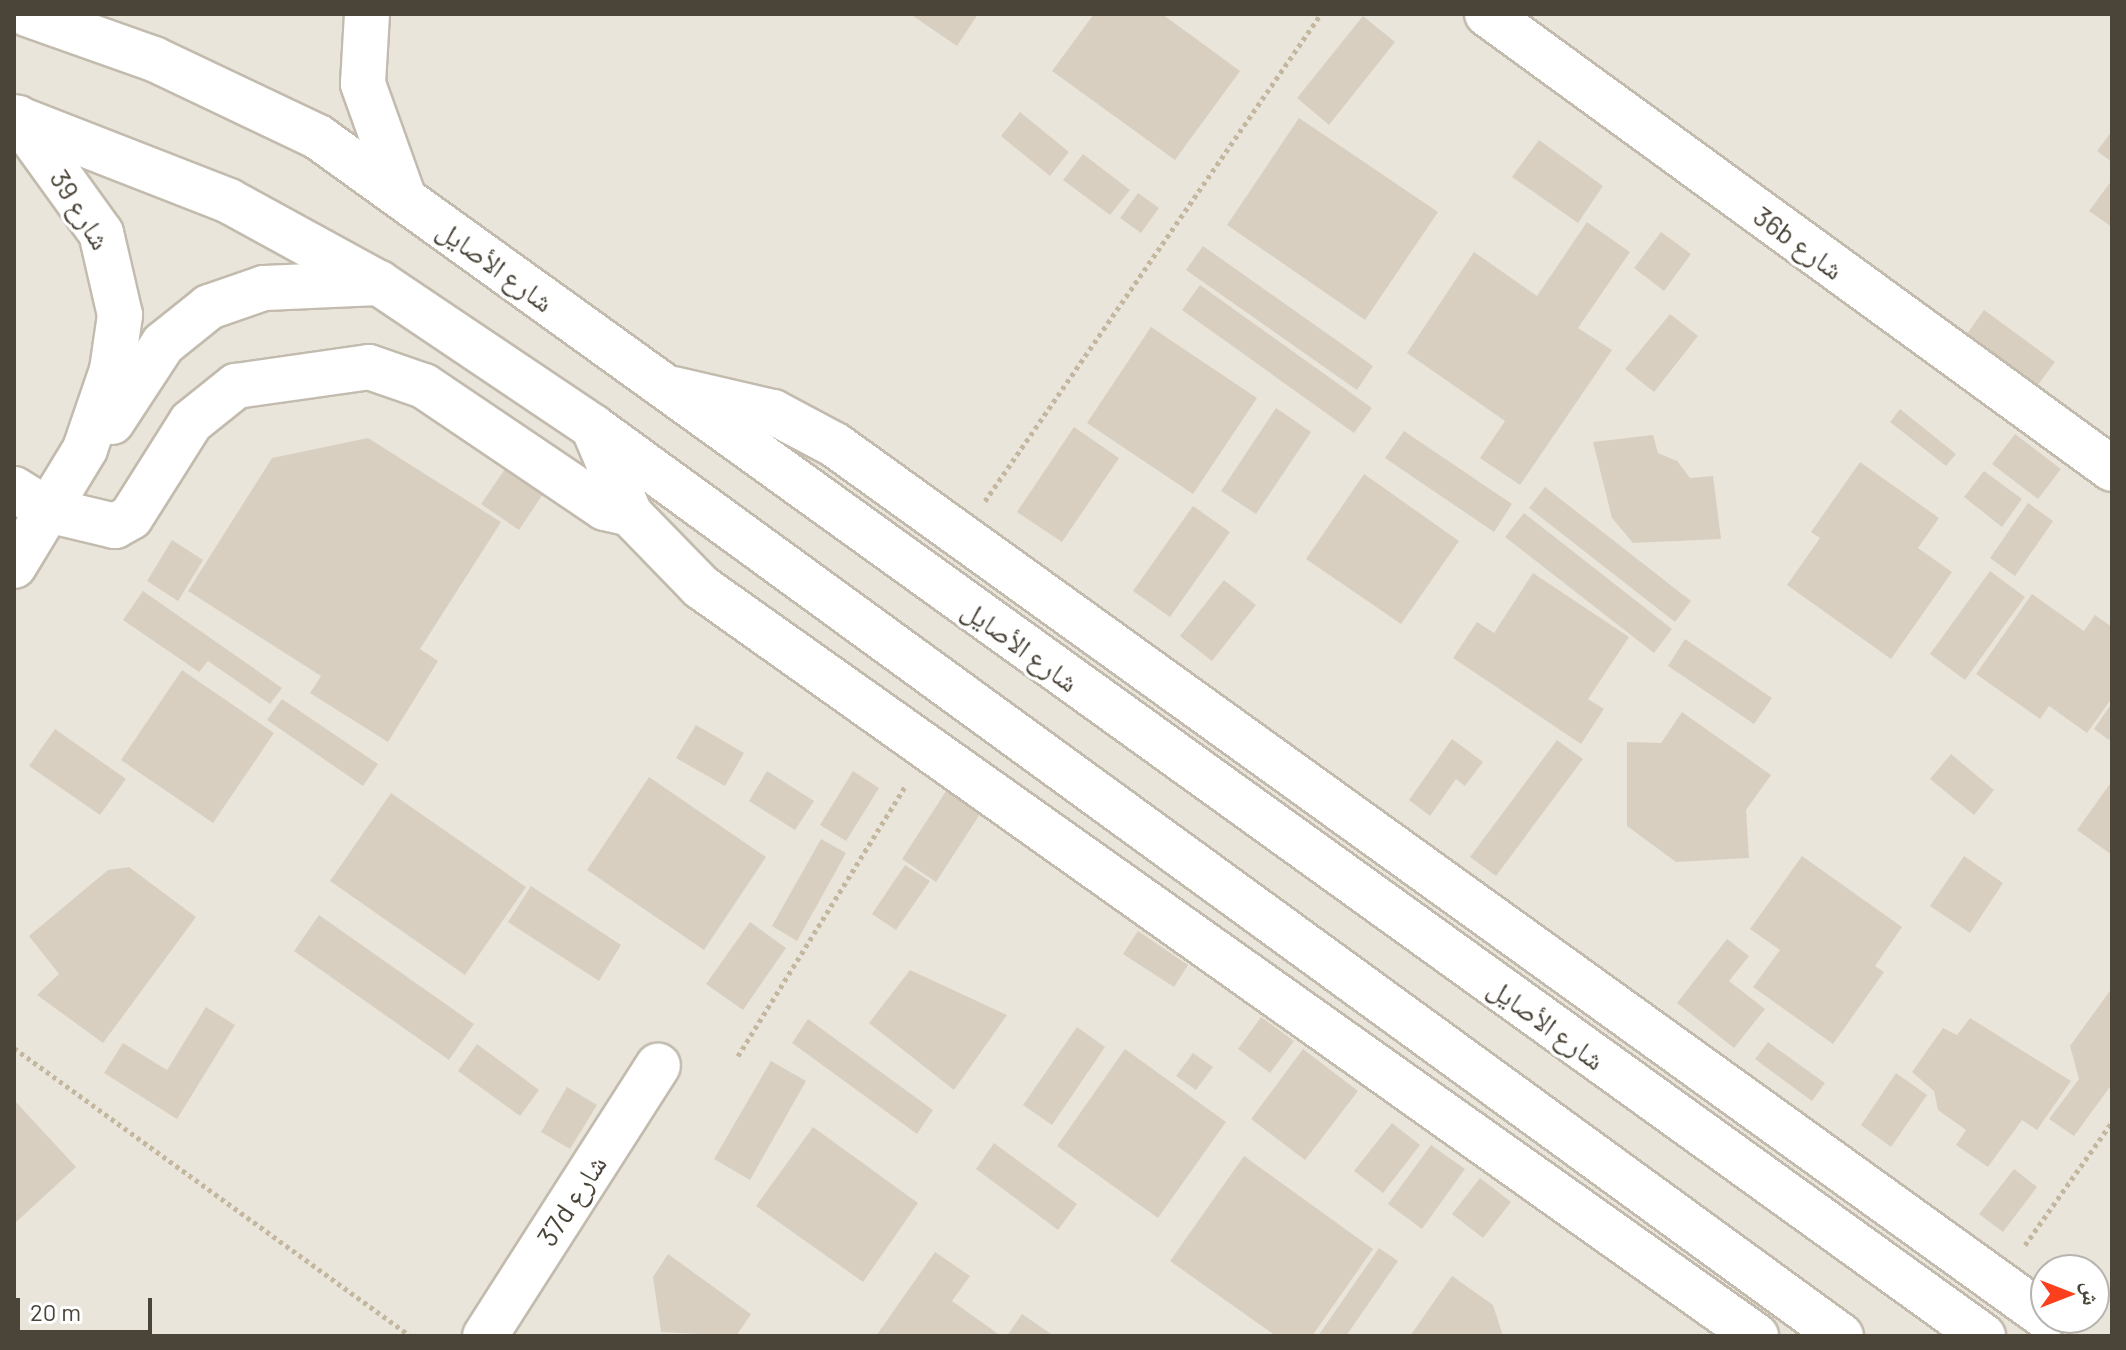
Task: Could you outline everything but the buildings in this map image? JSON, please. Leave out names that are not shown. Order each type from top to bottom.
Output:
[{"type":"street","points":[[367,14],[363,84],[403,196]]},
{"type":"street","name":"36b شارع","points":[[1487,14],[2112,469]]},
{"type":"street","name":"شارع الأصايل","points":[[45,17],[245,98],[318,137],[1983,1336]]},
{"type":"street","points":[[16,117],[229,201],[379,283],[593,427],[1841,1336]]},
{"type":"street","name":"شارع 39","points":[[16,117],[88,209],[118,287],[118,342],[85,449]]},
{"type":"street","name":"شارع 39","points":[[14,566],[31,499],[123,409],[163,344],[209,307],[264,288],[379,283]]},
{"type":"street","points":[[31,499],[115,526],[131,517],[191,422],[228,391],[257,380],[369,367],[424,386],[605,508],[630,514]]},
{"type":"street","points":[[663,388],[740,401],[805,427],[2030,1306]]},
{"type":"street","points":[[593,427],[630,514],[701,587],[930,744],[1756,1336]]},
{"type":"street","name":"37d شارع","points":[[495,1332],[658,1066]]},
{"type":"street","points":[[1772,1287],[1793,1336]]},
{"type":"path","points":[[961,536],[1321,14]]},
{"type":"path","points":[[738,1056],[930,744]]},
{"type":"path","points":[[14,1048],[411,1336]]},
{"type":"path","points":[[1998,1282],[2112,1122]]},
{"type":"shaded area","points":[[14,14],[2112,14],[2112,1336],[14,1336]]}]
